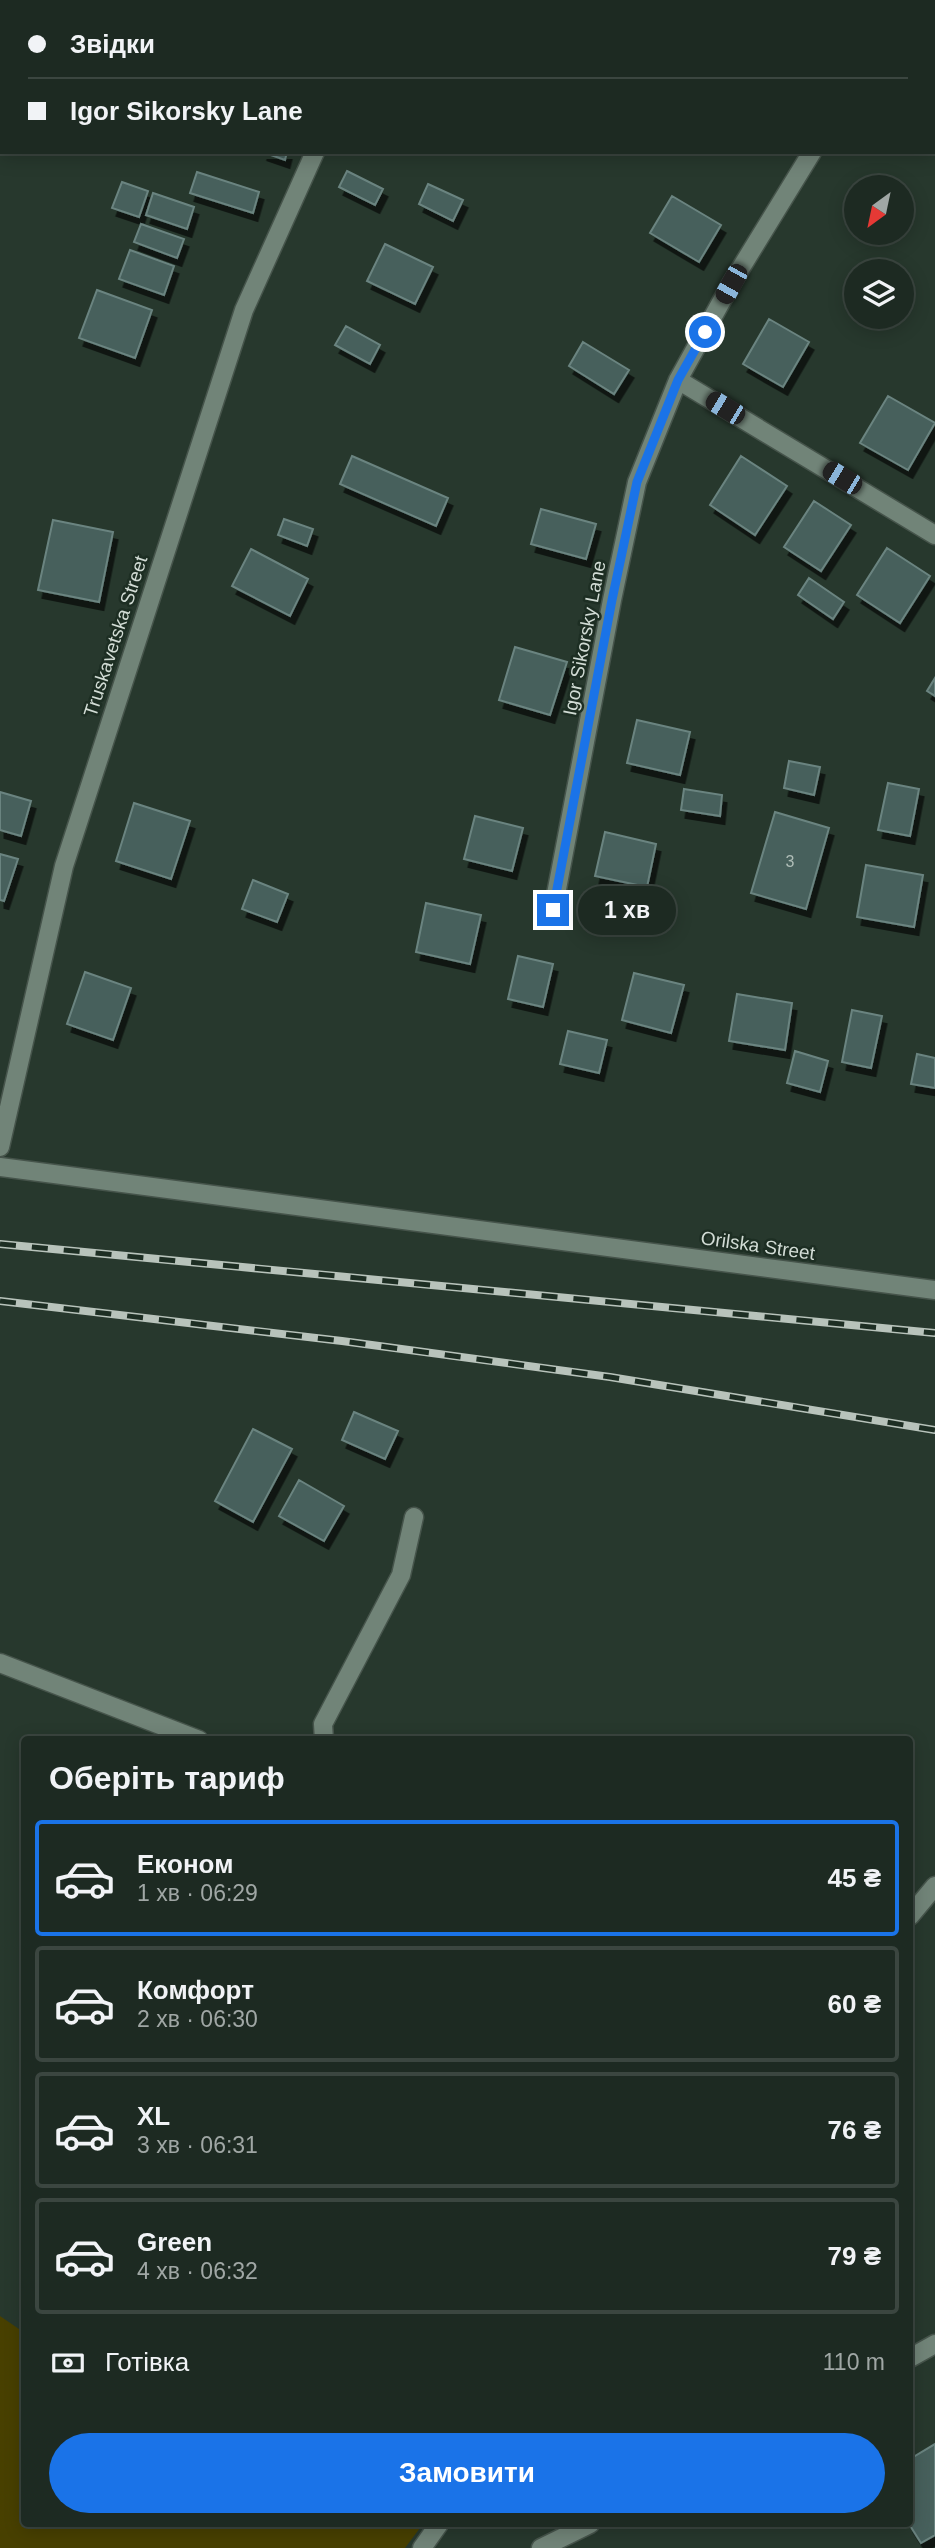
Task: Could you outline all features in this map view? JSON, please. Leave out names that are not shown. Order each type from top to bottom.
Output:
[{"type":"street","name":"Truskavetska Street","points":[[0,1147],[72,840],[244,310],[314,154]]},
{"type":"street","name":"Igor Sikorsky Lane","points":[[553,910],[637,482],[678,380],[731,284],[811,154]]},
{"type":"street","points":[[678,380],[935,535]]},
{"type":"street","name":"Orilska Street","points":[[0,1167],[935,1290]]},
{"type":"street","points":[[324,1736],[323,1724],[401,1575],[414,1517]]},
{"type":"street","points":[[0,1663],[189,1736]]},
{"type":"street","points":[[913,1912],[935,1886]]},
{"type":"street","points":[[913,2356],[935,2344]]},
{"type":"street","points":[[422,2548],[437,2527]]},
{"type":"street","points":[[541,2548],[584,2527]]},
{"type":"shaded area","points":[[0,2316],[19,2329],[21,2335],[21,2527],[421,2527],[405,2548],[0,2548]]},
{"type":"building","points":[[268,154],[286,154],[285,160]]},
{"type":"building","points":[[347,171],[383,189],[375,205],[339,187]]},
{"type":"building","points":[[197,172],[259,192],[253,213],[190,193]]},
{"type":"building","points":[[122,182],[148,191],[139,217],[112,208]]},
{"type":"building","points":[[428,184],[463,200],[453,221],[419,204]]},
{"type":"building","points":[[153,193],[194,207],[187,229],[146,215]]},
{"type":"building","points":[[672,196],[721,225],[699,262],[650,233]]},
{"type":"building","points":[[141,224],[184,239],[177,258],[134,242]]},
{"type":"building","points":[[385,244],[433,267],[415,304],[367,281]]},
{"type":"building","points":[[130,250],[174,266],[164,295],[119,279]]},
{"type":"building","points":[[97,290],[152,310],[135,358],[79,338]]},
{"type":"building","points":[[769,319],[809,342],[783,387],[743,364]]},
{"type":"building","points":[[346,326],[380,345],[370,364],[335,345]]},
{"type":"building","points":[[583,342],[629,370],[614,394],[569,366]]},
{"type":"building","points":[[888,396],[935,423],[908,470],[860,443]]},
{"type":"building","points":[[352,456],[448,498],[436,526],[340,484]]},
{"type":"building","points":[[741,456],[787,486],[755,535],[710,505]]},
{"type":"building","points":[[814,501],[851,525],[821,571],[784,547]]},
{"type":"building","points":[[541,509],[596,524],[586,559],[531,544]]},
{"type":"building","points":[[284,519],[313,529],[307,546],[278,535]]},
{"type":"building","points":[[53,520],[113,532],[99,602],[38,590]]},
{"type":"building","points":[[887,548],[930,576],[900,623],[857,595]]},
{"type":"building","points":[[251,549],[308,579],[290,616],[232,586]]},
{"type":"building","points":[[809,578],[844,602],[833,619],[798,595]]},
{"type":"building","points":[[515,647],[567,662],[550,715],[499,700]]},
{"type":"building","points":[[935,678],[935,696],[927,691]]},
{"type":"building","points":[[637,720],[690,732],[680,775],[627,763]]},
{"type":"building","points":[[789,761],[820,767],[814,795],[784,788]]},
{"type":"building","points":[[888,783],[919,789],[910,836],[878,830]]},
{"type":"building","points":[[684,789],[722,795],[720,816],[681,810]]},
{"type":"building","points":[[0,792],[31,801],[21,836],[0,830]]},
{"type":"building","points":[[134,803],[190,821],[171,879],[116,861]]},
{"type":"building","points":[[775,812],[829,828],[806,909],[751,893]]},
{"type":"building","points":[[475,816],[523,828],[512,871],[464,859]]},
{"type":"building","points":[[605,832],[656,844],[647,887],[595,876]]},
{"type":"building","points":[[0,854],[18,859],[4,901],[0,900]]},
{"type":"building","points":[[866,865],[923,875],[914,927],[857,917]]},
{"type":"building","points":[[253,880],[288,894],[277,922],[242,909]]},
{"type":"building","points":[[426,903],[481,915],[470,964],[416,952]]},
{"type":"building","points":[[518,956],[553,964],[543,1007],[508,999]]},
{"type":"building","points":[[85,972],[131,988],[113,1040],[67,1024]]},
{"type":"building","points":[[634,973],[684,985],[671,1033],[622,1020]]},
{"type":"building","points":[[737,994],[792,1003],[785,1050],[729,1041]]},
{"type":"building","points":[[852,1010],[882,1016],[871,1068],[842,1062]]},
{"type":"building","points":[[568,1031],[607,1040],[599,1073],[560,1064]]},
{"type":"building","points":[[795,1051],[828,1061],[820,1092],[787,1083]]},
{"type":"building","points":[[917,1054],[935,1058],[935,1088],[911,1084]]},
{"type":"building","points":[[354,1412],[398,1431],[385,1459],[342,1440]]},
{"type":"building","points":[[253,1429],[292,1449],[253,1522],[215,1501]]},
{"type":"building","points":[[299,1480],[344,1506],[324,1541],[279,1516]]},
{"type":"building","points":[[935,2444],[935,2535],[921,2543],[911,2527],[913,2527],[913,2457]]},
{"type":"railway","points":[[0,1244],[935,1333]]},
{"type":"railway","points":[[0,1301],[342,1341],[610,1377],[935,1430]]},
{"type":"route","points":[[553,910],[637,482],[678,380],[705,332]]}]
